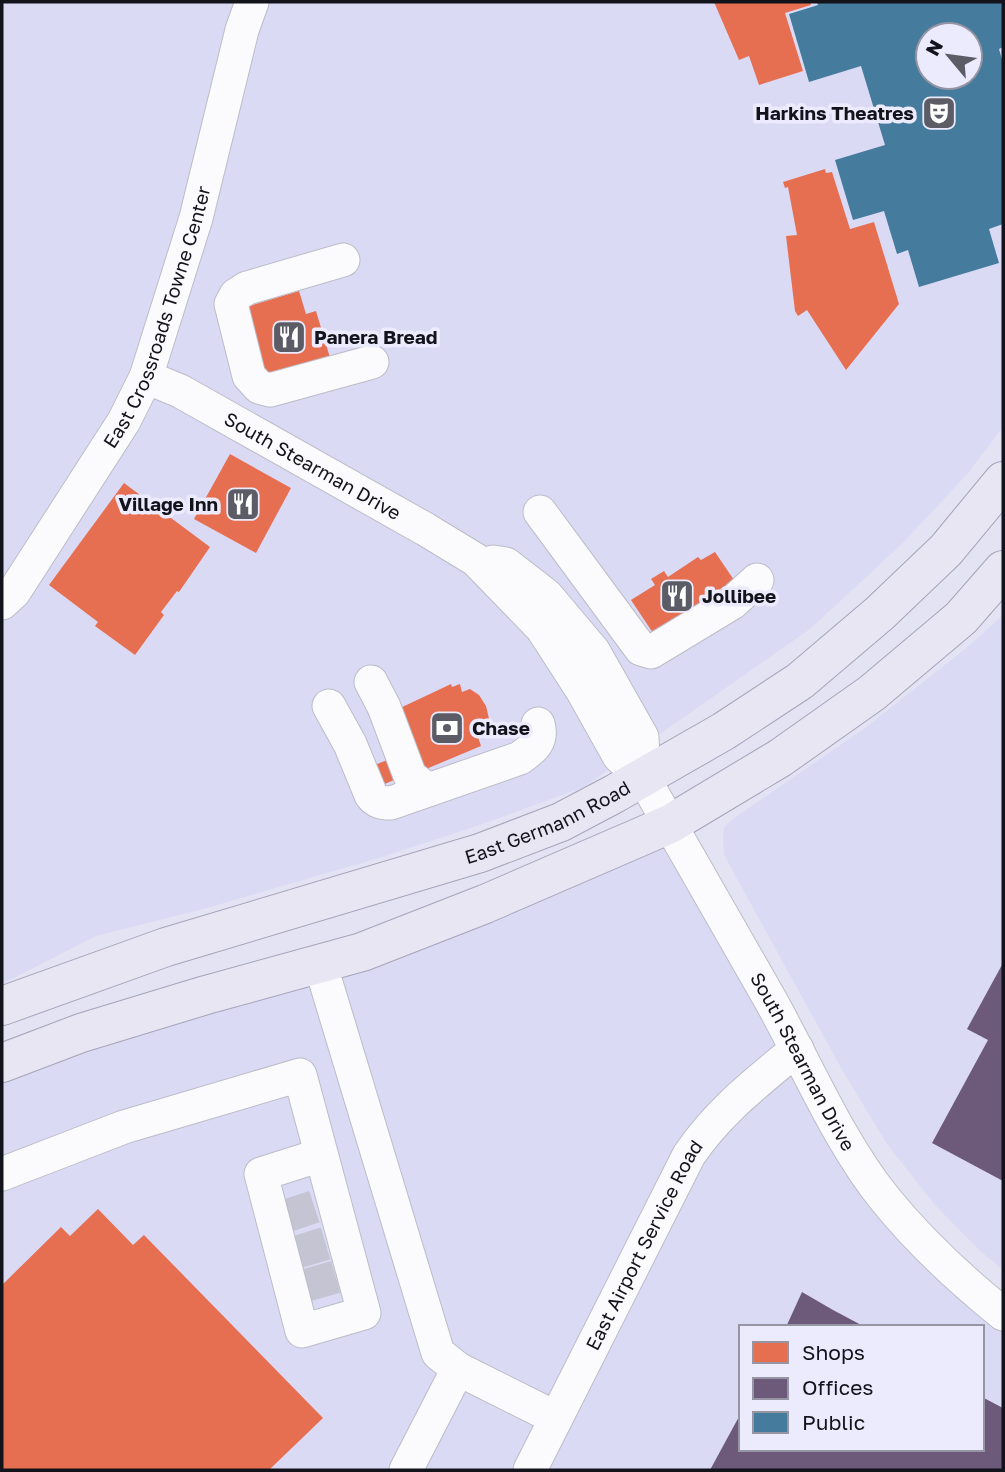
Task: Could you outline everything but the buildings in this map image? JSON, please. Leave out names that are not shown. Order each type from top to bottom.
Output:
[{"type":"main road","name":"East Germann Road","points":[[8,1011],[166,947],[480,853],[561,822],[644,779],[800,681],[880,613],[946,550],[1003,481]]},
{"type":"main road","points":[[2,1063],[81,1033],[362,952],[474,909],[670,824],[780,758],[872,694],[961,618],[1003,570]]},
{"type":"street","name":"East Crossroads Towne Center","points":[[2,603],[14,592],[83,487],[124,421],[146,377],[196,218],[242,30],[252,2]]},
{"type":"street","points":[[343,260],[247,288],[236,295],[231,304],[249,376],[259,387],[270,390],[372,362]]},
{"type":"street","name":"South Stearman Drive","points":[[146,377],[192,398],[476,560],[506,564],[546,595],[594,652],[642,737],[644,779],[856,1158],[884,1198],[960,1277],[1003,1314]]},
{"type":"street","points":[[540,512],[641,649],[651,652],[732,603],[757,580]]},
{"type":"street","points":[[409,797],[410,776],[384,707],[349,694],[351,744],[375,800],[409,797],[520,758],[535,748],[541,734],[538,724]]},
{"type":"street","points":[[320,963],[438,1353],[458,1369],[556,1418]]},
{"type":"street","name":"East Airport Service Road","points":[[530,1470],[689,1155],[708,1127],[797,1049]]},
{"type":"street","points":[[2,1174],[124,1127],[350,1062]]},
{"type":"street","points":[[300,1076],[321,1155],[326,1203],[346,1274],[364,1313],[302,1331],[297,1288],[278,1219],[261,1174],[321,1155]]},
{"type":"street","points":[[406,1470],[458,1369]]},
{"type":"shaded area","points":[[2,2],[1003,2],[1003,427],[969,472],[904,542],[810,629],[584,787],[379,858],[207,908],[96,936],[2,984]]},
{"type":"shaded area","points":[[1003,615],[1003,1270],[980,1251],[934,1204],[887,1144],[841,1068],[724,855],[723,839],[724,827],[737,816],[865,728],[970,645]]},
{"type":"shaded area","points":[[670,824],[832,1113],[1003,1314],[1003,1470],[2,1470],[2,1063]]},
{"type":"tunnel","points":[[283,1217],[319,1205]]},
{"type":"tunnel","points":[[294,1253],[330,1242]]},
{"type":"tunnel","points":[[304,1286],[339,1276]]},
{"type":"place","name":"Harkins Theatres","points":[[939,113]]},
{"type":"place","name":"Panera Bread","points":[[289,337]]},
{"type":"place","name":"Village Inn","points":[[243,504]]},
{"type":"place","name":"Jollibee","points":[[677,596]]},
{"type":"place","name":"Chase","points":[[447,728]]}]
